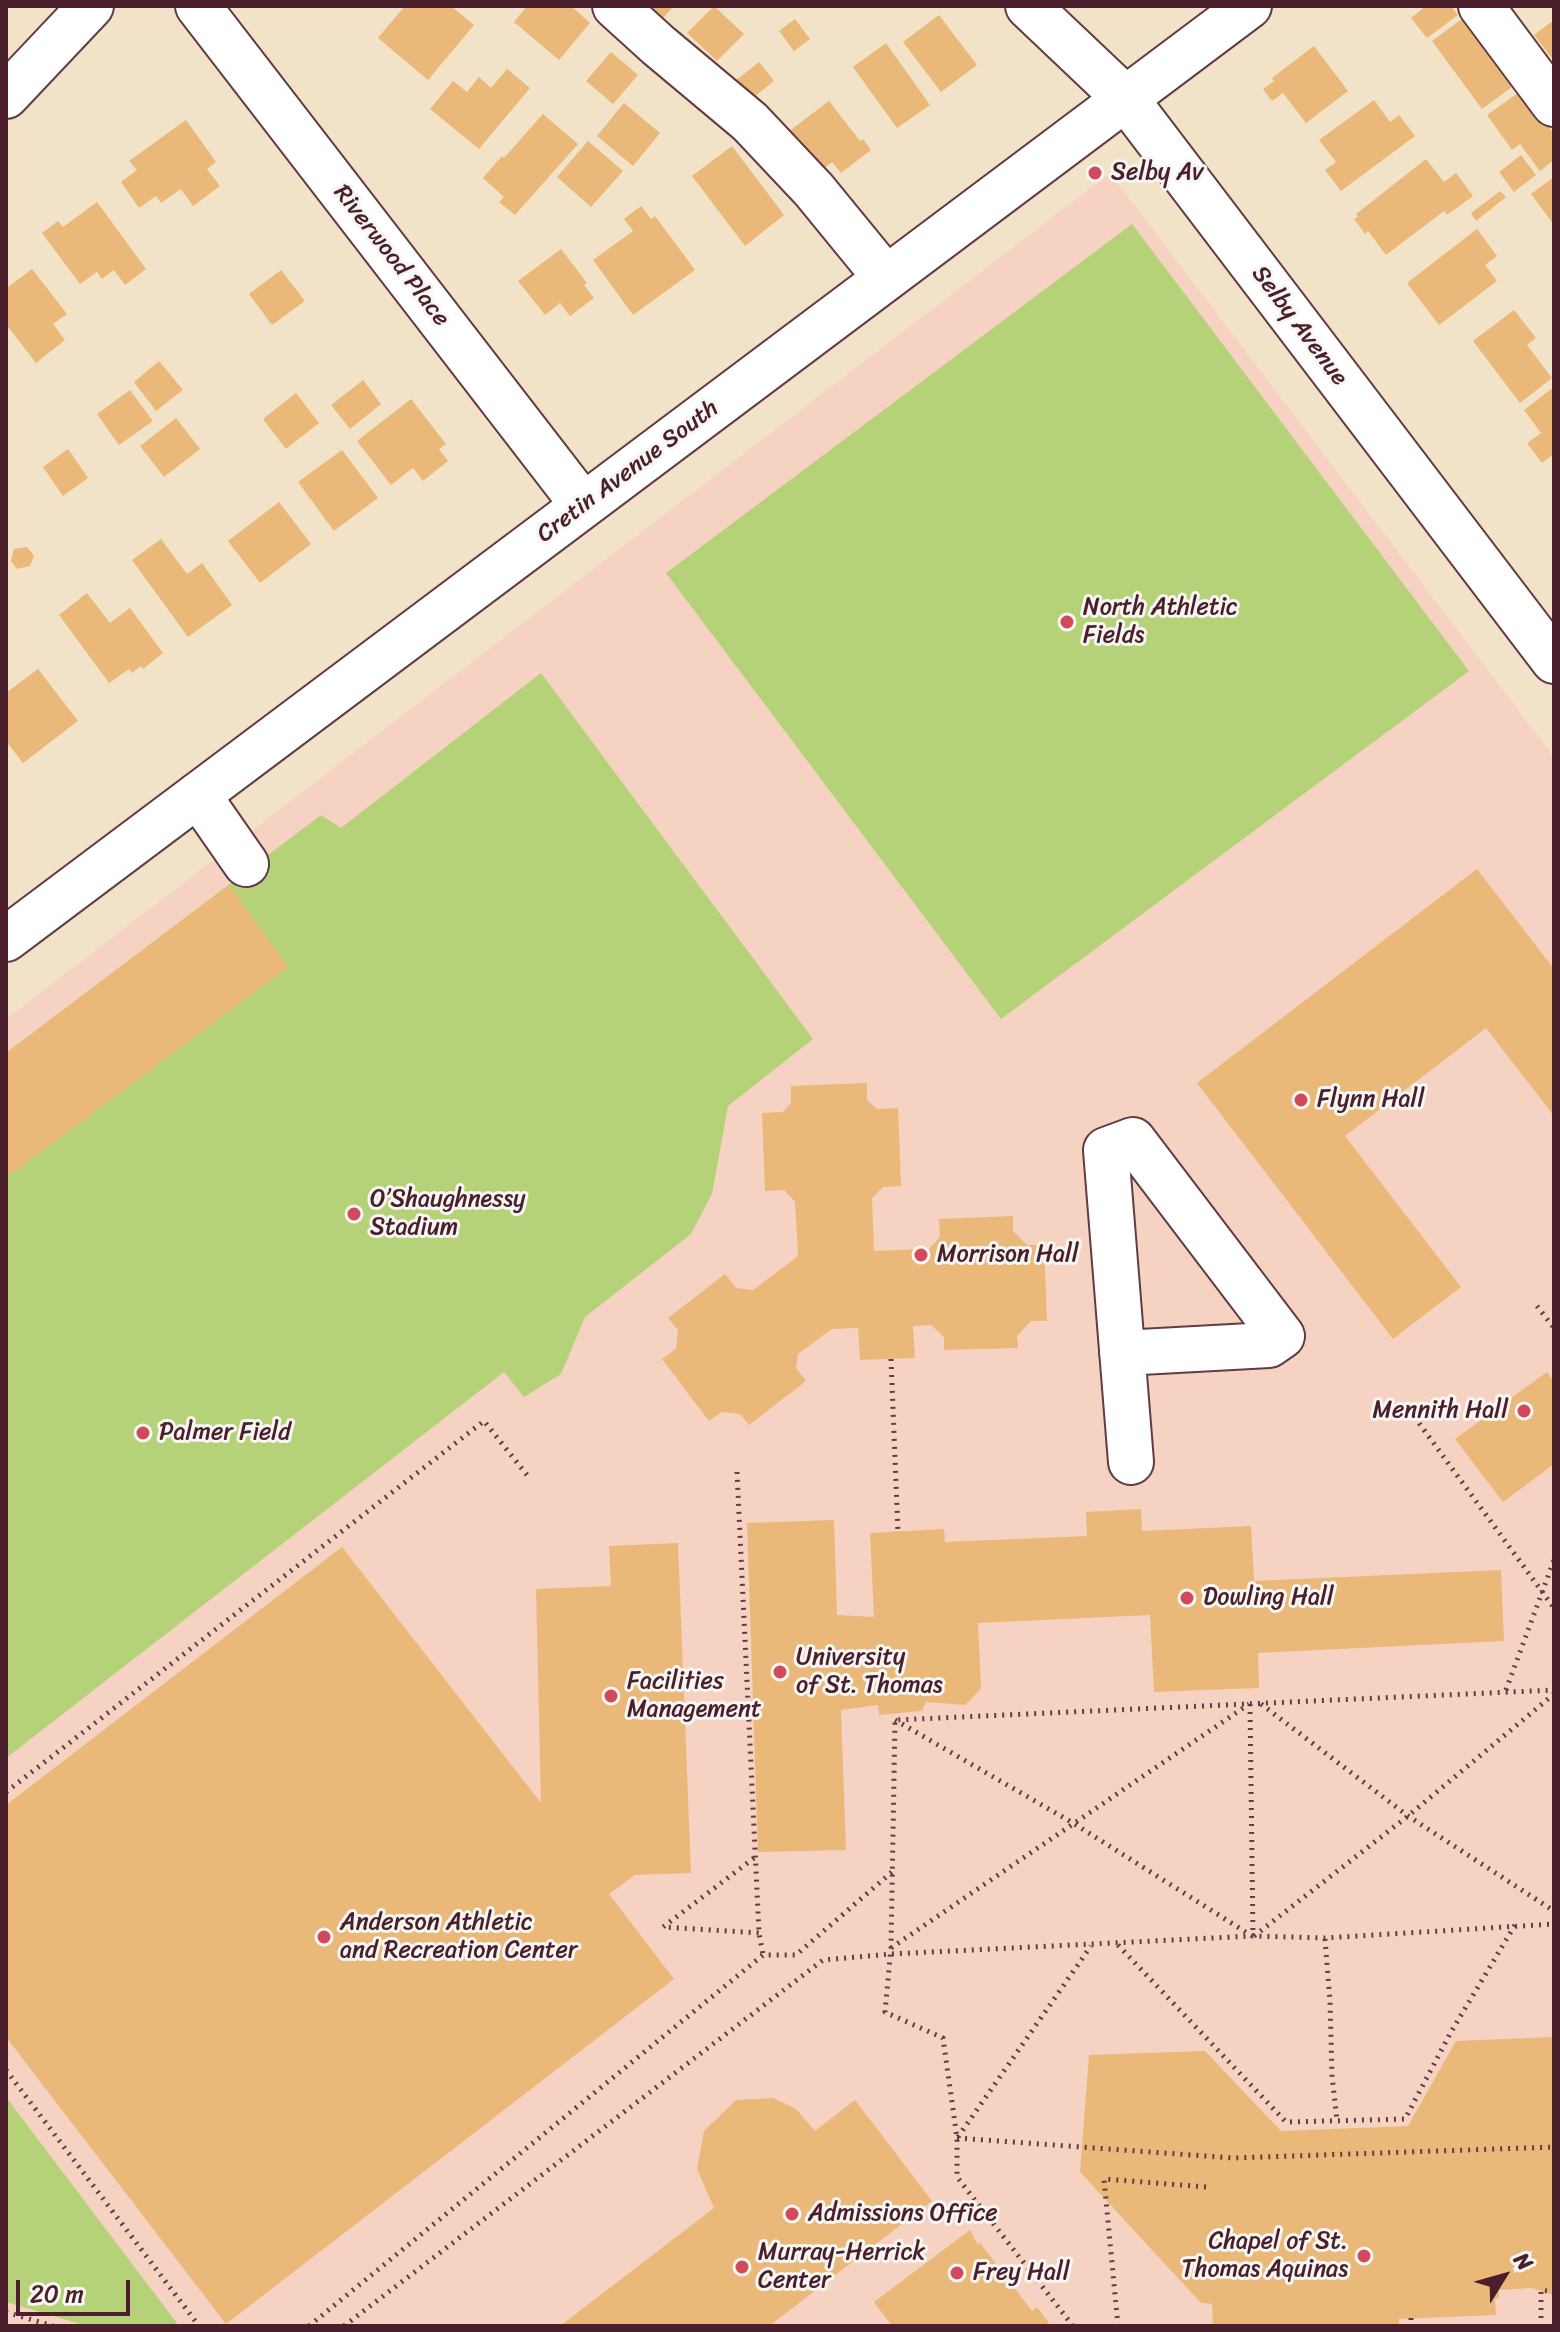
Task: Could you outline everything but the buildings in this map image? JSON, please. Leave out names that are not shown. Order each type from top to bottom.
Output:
[{"type":"street","points":[[6,96],[91,6]]},
{"type":"street","name":"Riverwood Place","points":[[198,6],[583,505]]},
{"type":"street","points":[[615,6],[750,122],[814,190],[886,278]]},
{"type":"street","name":"Selby Avenue","points":[[1028,6],[1126,99],[1554,661]]},
{"type":"street","name":"Cretin Avenue South","points":[[6,939],[1249,6]]},
{"type":"street","points":[[1481,6],[1554,104]]},
{"type":"street","points":[[198,795],[246,864]]},
{"type":"street","points":[[1122,1353],[1269,1345],[1282,1336],[1133,1140],[1106,1150],[1122,1353],[1131,1462]]},
{"type":"path","points":[[1537,1306],[1554,1328]]},
{"type":"path","points":[[891,1359],[898,1532]]},
{"type":"path","points":[[1405,1404],[1554,1608]]},
{"type":"path","points":[[6,1792],[484,1421],[527,1475]]},
{"type":"path","points":[[737,1472],[759,1933],[763,1955]]},
{"type":"path","points":[[1506,1690],[1554,1560]]},
{"type":"path","points":[[895,1720],[1506,1690],[1554,1692]]},
{"type":"path","points":[[1253,1936],[1408,1816],[1554,1692]]},
{"type":"path","points":[[891,1951],[1250,1703]]},
{"type":"path","points":[[1250,1703],[1253,1936]]},
{"type":"path","points":[[1260,1703],[1408,1816],[1554,1911]]},
{"type":"path","points":[[895,1720],[1073,1823],[1253,1936]]},
{"type":"path","points":[[895,1720],[891,1951],[885,2012],[943,2038],[957,2138],[957,2177],[1073,2326]]},
{"type":"path","points":[[755,1857],[663,1927],[759,1933]]},
{"type":"path","points":[[309,2326],[763,1955],[796,1955],[893,1871]]},
{"type":"path","points":[[344,2326],[823,1960],[891,1951],[1091,1946],[1253,1936],[1325,1938],[1554,1924]]},
{"type":"path","points":[[1117,1944],[1286,2122],[1405,2119],[1451,2032],[1515,1925]]},
{"type":"path","points":[[1325,1938],[1337,2121]]},
{"type":"path","points":[[957,2138],[1091,1946]]},
{"type":"path","points":[[6,2070],[199,2326]]},
{"type":"path","points":[[957,2138],[1233,2158],[1554,2147]]},
{"type":"path","points":[[1118,2326],[1104,2179],[1207,2187]]},
{"type":"path","points":[[1541,2326],[1541,2290],[1554,2292]]},
{"type":"path","points":[[6,2312],[53,2326]]},
{"type":"path","points":[[1411,2318],[1411,2326]]},
{"type":"shaded area","name":"University of St. Thomas","points":[[1110,173],[1554,757],[1554,2326],[6,2326],[6,1019]]},
{"type":"green space","name":"North Athletic Fields","points":[[1132,224],[1469,671],[1001,1019],[666,573]]},
{"type":"green space","name":"O’Shaughnessy Stadium","points":[[541,673],[813,1039],[728,1106],[712,1194],[691,1234],[585,1317],[561,1374],[524,1397],[504,1372],[6,1758],[6,1053],[321,815],[341,828]]},
{"type":"green space","points":[[6,2097],[179,2326],[87,2326],[6,2302]]},
{"type":"place","name":"Selby Av","points":[[1095,173]]},
{"type":"place","name":"North Athletic Fields","points":[[1067,622]]},
{"type":"place","name":"Flynn Hall","points":[[1301,1100]]},
{"type":"place","name":"O’Shaughnessy Stadium","points":[[354,1214]]},
{"type":"place","name":"Morrison Hall","points":[[921,1255]]},
{"type":"place","name":"Mennith Hall","points":[[1524,1411]]},
{"type":"place","name":"Palmer Field","points":[[143,1433]]},
{"type":"place","name":"Dowling Hall","points":[[1187,1598]]},
{"type":"place","name":"University of St. Thomas","points":[[780,1672]]},
{"type":"place","name":"Facilities Management","points":[[611,1696]]},
{"type":"place","name":"Anderson Athletic and Recreation Center","points":[[324,1937]]},
{"type":"place","name":"Admissions Office","points":[[792,2214]]},
{"type":"place","name":"Chapel of St. Thomas Aquinas","points":[[1364,2256]]},
{"type":"place","name":"Murray-Herrick Center","points":[[742,2267]]},
{"type":"place","name":"Frey Hall","points":[[957,2273]]}]
